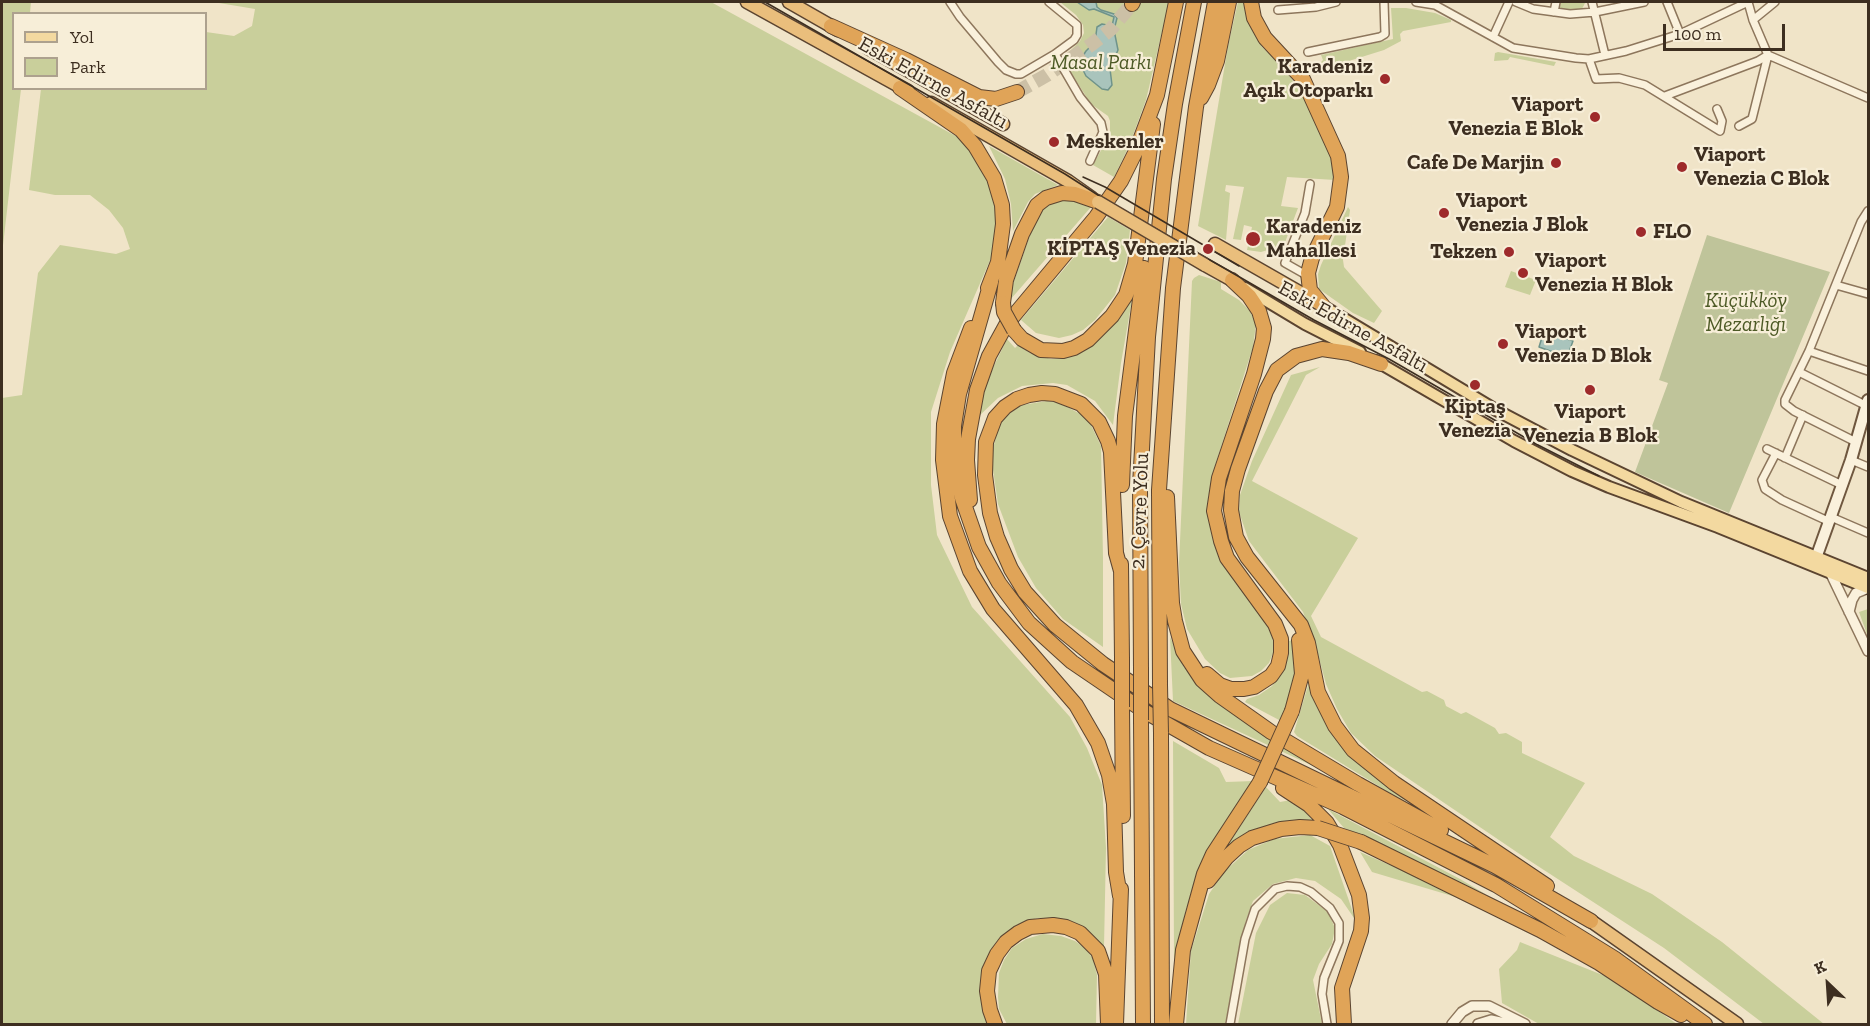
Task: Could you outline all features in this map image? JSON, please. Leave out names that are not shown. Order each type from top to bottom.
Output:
[{"type":"highway","name":"Eski Edirne Asfaltı","points":[[748,2],[1061,177],[1098,202],[1232,280]]},
{"type":"highway","name":"Eski Edirne Asfaltı","points":[[789,2],[880,56],[1003,124]]},
{"type":"highway","points":[[1098,202],[1075,195],[1062,194],[1046,198],[1037,205],[1022,234],[1006,280],[1004,312],[1022,339],[1041,350],[1074,348],[1088,340],[1101,329],[1123,300],[1131,281],[1157,95],[1176,2]]},
{"type":"highway","name":"2. Çevre Yolu","points":[[1143,1024],[1140,534],[1144,394],[1151,291],[1164,178],[1194,2]]},
{"type":"highway","name":"2. Çevre Yolu","points":[[1162,1024],[1159,490],[1173,288],[1196,107],[1215,2]]},
{"type":"highway","points":[[1196,107],[1213,73],[1229,2]]},
{"type":"highway","points":[[1251,2],[1254,18],[1265,38],[1304,79],[1338,156],[1341,177],[1336,207],[1312,258],[1308,276],[1310,290],[1323,306]]},
{"type":"highway","points":[[831,26],[884,49],[979,97],[996,99],[1017,92]]},
{"type":"highway","points":[[900,88],[961,130],[975,146],[994,178],[1002,205],[1003,224],[998,262],[959,394],[954,426],[954,448],[958,480],[970,524],[989,565],[1014,605],[1029,623],[1072,662],[1144,711],[1209,748],[1343,807],[1496,885],[1614,958],[1704,1024]]},
{"type":"highway","points":[[989,565],[972,510],[967,460],[970,417],[982,374],[1006,325],[1096,217],[1116,189],[1136,152],[1157,95]]},
{"type":"highway","points":[[1116,1024],[1123,852],[1121,571],[1125,416],[1149,234],[1156,200],[1164,178]]},
{"type":"highway","name":"Eski Edirne Asfaltı","points":[[1215,244],[1323,306]]},
{"type":"highway","points":[[1179,637],[1199,667],[1209,677],[1220,685],[1231,688],[1244,689],[1264,682],[1278,666],[1281,653],[1281,639],[1275,624],[1227,558],[1214,511],[1219,478],[1254,374],[1264,328],[1259,310],[1249,296],[1232,280]]},
{"type":"highway","points":[[991,282],[960,355],[947,400],[943,460],[951,516],[970,571],[993,609],[1076,705],[1098,743],[1109,775],[1114,804],[1116,872],[1120,896]]},
{"type":"highway","points":[[1381,364],[1328,349],[1296,356],[1277,370],[1266,391],[1238,469],[1231,500],[1232,522],[1247,558],[1301,625],[1308,643],[1318,692],[1335,726],[1353,750],[1395,783],[1556,892],[1591,921],[1737,1024]]},
{"type":"highway","points":[[1121,571],[1116,553],[1111,452],[1099,422],[1082,404],[1055,394],[1029,395],[1005,406],[995,418],[986,442],[985,475],[990,513],[997,537],[1011,569],[1025,592],[1055,626],[1103,664],[1170,709],[1495,866]]},
{"type":"highway","points":[[1161,474],[1167,495],[1172,603],[1183,651],[1194,670],[1220,696],[1280,737],[1591,921]]},
{"type":"highway","points":[[1176,1024],[1183,950],[1193,909],[1213,854],[1260,782],[1292,711],[1301,681],[1302,658],[1297,633],[1284,602]]},
{"type":"highway","points":[[1243,764],[1293,793],[1320,815],[1335,835],[1349,864],[1359,895],[1362,918],[1361,931],[1342,988],[1344,1024]]},
{"type":"highway","points":[[1193,909],[1215,870],[1239,846],[1252,838],[1281,829],[1300,826],[1318,828],[1361,842],[1558,940],[1599,963],[1658,1002],[1704,1024]]},
{"type":"highway","points":[[995,1024],[987,991],[989,971],[997,954],[1006,942],[1018,933],[1030,927],[1053,925],[1080,933],[1098,951],[1106,974],[1108,1024]]},
{"type":"main road","name":"Eski Edirne Asfaltı","points":[[1232,280],[1305,324],[1572,471],[1704,522],[1713,532],[1790,564],[1801,567],[1818,561]]},
{"type":"main road","name":"Eski Edirne Asfaltı","points":[[1323,306],[1496,410],[1572,450],[1818,561],[1869,578]]},
{"type":"main road","points":[[1818,561],[1868,403]]},
{"type":"main road","points":[[1609,487],[1615,482],[1616,471]]},
{"type":"main road","points":[[1645,501],[1645,494],[1649,491],[1662,496],[1668,495]]},
{"type":"main road","name":"Eski Edirne Asfaltı","points":[[1818,561],[1830,572],[1869,588]]},
{"type":"street","points":[[950,2],[998,62],[1011,73],[1021,74],[1074,40],[1078,30],[1073,21],[1049,2]]},
{"type":"street","points":[[1278,10],[1316,7],[1336,2]]},
{"type":"street","points":[[1308,52],[1373,39],[1385,34],[1384,2]]},
{"type":"street","points":[[1416,2],[1435,3],[1513,48],[1576,58],[1589,58],[1626,51],[1680,34],[1748,2],[1768,55],[1752,119],[1739,126]]},
{"type":"street","points":[[1493,37],[1509,2]]},
{"type":"street","points":[[1516,2],[1533,9],[1554,12],[1595,12],[1644,2]]},
{"type":"street","points":[[1554,12],[1556,2]]},
{"type":"street","points":[[1592,2],[1605,55]]},
{"type":"street","points":[[1667,2],[1680,34]]},
{"type":"street","points":[[1753,20],[1775,2]]},
{"type":"street","points":[[1055,54],[1080,97],[1101,123],[1103,132],[1090,162]]},
{"type":"street","points":[[1665,96],[1758,61],[1768,55]]},
{"type":"street","points":[[1768,55],[1869,98]]},
{"type":"street","points":[[1589,58],[1596,79],[1618,78],[1633,81],[1665,96],[1720,131],[1722,121],[1717,109]]},
{"type":"street","points":[[1308,276],[1285,263],[1305,213],[1310,184]]},
{"type":"street","points":[[1856,442],[1785,404],[1861,222],[1869,211]]},
{"type":"street","points":[[1836,285],[1869,294]]},
{"type":"street","points":[[1809,351],[1869,371]]},
{"type":"street","points":[[1799,372],[1868,403]]},
{"type":"street","points":[[1785,458],[1803,415]]},
{"type":"street","points":[[1767,448],[1842,485]]},
{"type":"street","points":[[1776,453],[1762,480],[1765,489],[1782,500],[1869,533]]},
{"type":"street","points":[[1851,460],[1869,467]]},
{"type":"street","points":[[1830,572],[1869,651]]},
{"type":"street","points":[[1849,612],[1856,593],[1869,588]]},
{"type":"street","points":[[1230,1024],[1245,939],[1255,909],[1275,889],[1287,886],[1300,887],[1311,892],[1330,908],[1339,923],[1339,941],[1324,978],[1322,994],[1327,1024]]},
{"type":"street","points":[[1452,1024],[1462,1012],[1472,1006],[1490,1006],[1525,1024]]},
{"type":"street","points":[[1490,1006],[1491,1022]]},
{"type":"street","points":[[1478,1024],[1491,1022],[1509,1024]]},
{"type":"green space","points":[[2,2],[31,2],[30,12],[12,12],[12,90],[21,90],[2,254]]},
{"type":"green space","points":[[213,2],[711,2],[963,140],[985,172],[995,205],[995,249],[950,352],[931,412],[931,485],[937,535],[972,607],[1070,717],[1087,748],[1102,785],[1106,848],[1104,947],[1086,929],[1074,922],[1038,918],[1016,925],[1000,937],[990,951],[983,972],[981,997],[988,1024],[2,1024],[2,398],[22,395],[38,273],[60,245],[116,254],[130,249],[123,228],[109,210],[90,195],[55,195],[29,190],[41,90],[207,90],[207,32],[234,36],[252,26],[255,9]]},
{"type":"green space","name":"Masal Parkı","points":[[1060,2],[1169,2],[1146,100],[1129,146],[1114,177],[1093,165],[1110,134],[1110,121],[1108,116],[1091,104],[1066,65],[1067,54],[1080,41],[1084,33],[1083,25],[1076,15]]},
{"type":"green space","points":[[1238,2],[1247,2],[1254,30],[1262,47],[1286,70],[1302,95],[1325,141],[1332,161],[1335,180],[1287,177],[1281,206],[1298,208],[1284,245],[1261,252],[1247,250],[1252,227],[1244,225],[1241,240],[1233,239],[1244,187],[1226,185],[1225,191],[1230,193],[1226,240],[1198,226],[1228,46]]},
{"type":"green space","points":[[1561,2],[1585,3],[1582,9],[1559,10]]},
{"type":"green space","points":[[1391,8],[1435,13],[1451,22],[1403,31],[1400,34],[1401,41],[1384,50],[1320,70],[1318,65],[1323,60],[1321,55],[1393,39]]},
{"type":"green space","points":[[1495,53],[1556,62],[1554,66],[1510,57],[1508,60],[1494,61]]},
{"type":"green space","points":[[989,146],[1058,185],[1035,194],[1028,202],[1013,231],[1011,204],[1005,179]]},
{"type":"green space","points":[[1059,199],[1074,200],[1091,207],[1010,300],[1011,290],[1038,212],[1047,204]]},
{"type":"green space","points":[[1348,207],[1350,210],[1344,267],[1382,311],[1374,323],[1353,313],[1319,289],[1318,274],[1321,265]]},
{"type":"green space","points":[[1108,217],[1130,230],[1126,263],[1115,295],[1095,320],[1083,330],[1059,338],[1036,333],[1021,320]]},
{"type":"green space","name":"Küçükköy Mezarlığı","points":[[1707,235],[1830,272],[1729,513],[1635,472],[1668,383],[1659,380]]},
{"type":"green space","points":[[1511,271],[1536,280],[1530,295],[1505,287]]},
{"type":"green space","points":[[1199,275],[1221,282],[1221,289],[1239,300],[1250,311],[1256,324],[1253,347],[1213,472],[1208,499],[1211,532],[1219,555],[1256,606],[1269,628],[1273,641],[1273,653],[1269,663],[1252,676],[1230,678],[1220,673],[1205,659],[1187,629],[1181,604],[1179,563],[1192,281]]},
{"type":"green space","points":[[1129,299],[1132,300],[1113,425],[1095,401],[1067,385],[1053,383],[1022,386],[998,398],[979,416],[983,394],[991,372],[1007,339],[1015,348],[1018,345],[1030,353],[1051,359],[1077,354],[1108,330],[1119,317]]},
{"type":"green space","points":[[1320,367],[1306,375],[1252,481],[1358,538],[1311,616],[1321,637],[1422,692],[1427,691],[1444,700],[1446,706],[1461,714],[1466,712],[1495,728],[1499,734],[1506,733],[1522,742],[1522,753],[1585,783],[1550,837],[1574,856],[1652,894],[1722,942],[1824,1024],[1764,1024],[1664,948],[1375,756],[1351,733],[1326,684],[1303,612],[1249,541],[1239,512],[1240,495],[1252,461],[1291,375]]},
{"type":"green space","points":[[1047,401],[1060,403],[1082,415],[1090,423],[1101,446],[1103,647],[1063,619],[1036,588],[1018,557],[998,504],[993,470],[993,448],[1000,423],[1022,405]]},
{"type":"green space","points":[[1868,609],[1868,637],[1859,612]]},
{"type":"green space","points":[[1170,637],[1184,667],[1205,692],[1314,764],[1313,766],[1173,701]]},
{"type":"green space","points":[[1293,640],[1296,666],[1294,680],[1281,721],[1245,702],[1272,686],[1283,672],[1289,654],[1289,641]]},
{"type":"green space","points":[[1310,679],[1316,703],[1324,720],[1350,755],[1382,781],[1427,811],[1390,793],[1297,736],[1294,732]]},
{"type":"green space","points":[[1173,741],[1219,768],[1226,782],[1254,781],[1199,877],[1186,909],[1174,961]]},
{"type":"green space","points":[[1266,787],[1280,802],[1291,800],[1299,805],[1313,821],[1292,820],[1260,828],[1224,851]]},
{"type":"green space","points":[[1328,809],[1460,879],[1487,895],[1344,828]]},
{"type":"green space","points":[[1310,835],[1330,846],[1356,921],[1341,899],[1315,881],[1296,878],[1273,884],[1253,901],[1246,920],[1225,1024],[1186,1024],[1191,951],[1209,894],[1224,872],[1248,850],[1274,839]]},
{"type":"green space","points":[[1360,852],[1479,904],[1372,872]]},
{"type":"green space","points":[[1287,893],[1305,895],[1328,912],[1335,928],[1332,944],[1319,964],[1313,980],[1322,1024],[1238,1024],[1256,933],[1270,905]]},
{"type":"green space","points":[[1043,934],[1061,936],[1075,941],[1086,949],[1093,959],[1097,975],[1096,1024],[1007,1024],[999,1009],[998,997],[999,973],[1004,960],[1012,948],[1026,939]]},
{"type":"green space","points":[[1520,942],[1610,978],[1677,1024],[1539,1024],[1502,1003],[1499,969],[1517,950]]},
{"type":"water","points":[[1077,2],[1096,2],[1097,7],[1114,14],[1117,18],[1114,30],[1118,50],[1110,69],[1112,85],[1108,90],[1102,89],[1086,76],[1079,62],[1095,42],[1097,27],[1102,24],[1112,26],[1114,17],[1094,9],[1089,10]]},
{"type":"water","points":[[1544,331],[1573,341],[1567,357],[1539,347]]},
{"type":"tunnel","points":[[1017,92],[1047,75],[1092,44],[1111,29],[1132,4]]},
{"type":"tram line","points":[[765,2],[1314,320],[1389,359],[1536,444],[1599,476]]},
{"type":"tram line","points":[[1083,177],[1105,187],[1239,266]]},
{"type":"place","name":"Karadeniz Açık Otoparkı","points":[[1385,79]]},
{"type":"place","name":"Viaport Venezia E Blok","points":[[1595,117]]},
{"type":"place","name":"Meskenler","points":[[1054,142]]},
{"type":"place","name":"Cafe De Marjin","points":[[1556,163]]},
{"type":"place","name":"Viaport Venezia C Blok","points":[[1682,167]]},
{"type":"place","name":"Viaport Venezia J Blok","points":[[1444,213]]},
{"type":"place","name":"FLO","points":[[1641,232]]},
{"type":"place","name":"Karadeniz Mahallesi","points":[[1253,239]]},
{"type":"place","name":"KİPTAŞ Venezia","points":[[1208,249]]},
{"type":"place","name":"Tekzen","points":[[1509,252]]},
{"type":"place","name":"Viaport Venezia H Blok","points":[[1523,273]]},
{"type":"place","name":"Viaport Venezia D Blok","points":[[1503,344]]},
{"type":"place","name":"Kiptaş Venezia","points":[[1475,385]]},
{"type":"place","name":"Viaport Venezia B Blok","points":[[1590,390]]}]
